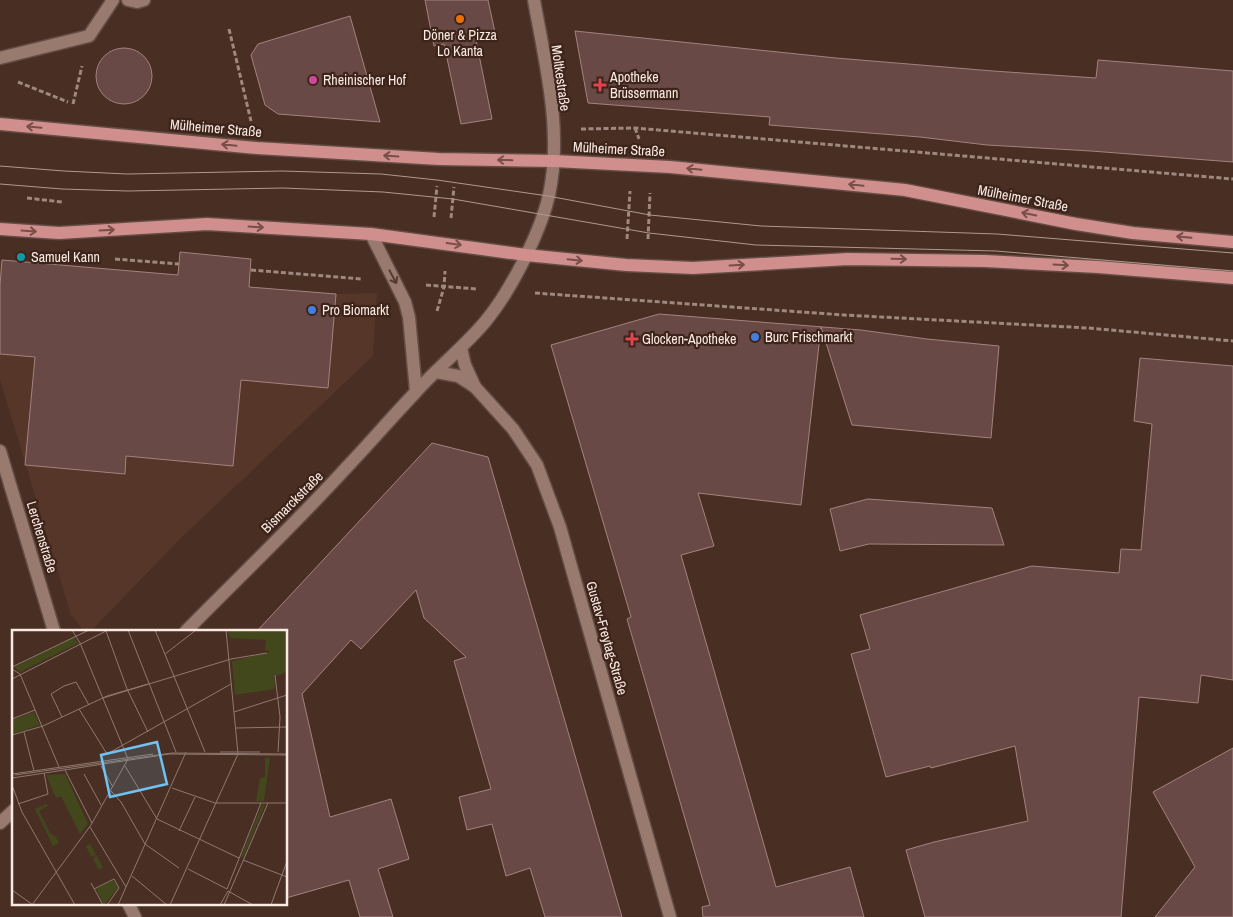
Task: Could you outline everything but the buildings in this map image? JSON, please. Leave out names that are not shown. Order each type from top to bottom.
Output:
[{"type":"main road","name":"Mülheimer Straße","points":[[0,124],[257,148],[439,159],[554,160],[670,166],[905,190],[1133,233],[1233,242]]},
{"type":"main road","points":[[0,229],[59,233],[208,224],[370,234],[626,265],[693,268],[848,259],[985,261],[1098,267],[1233,278]]},
{"type":"street","points":[[0,58],[88,36],[113,0]]},
{"type":"street","points":[[128,0],[137,2],[144,0]]},
{"type":"street","name":"Moltkestraße","points":[[534,0],[554,130],[554,160]]},
{"type":"street","name":"Bismarckstraße","points":[[187,630],[346,469],[416,391],[485,322],[506,292],[526,254],[548,196],[554,160]]},
{"type":"street","points":[[370,234],[405,302],[409,317],[416,391]]},
{"type":"street","name":"Gustav-Freytag-Straße","points":[[461,348],[465,365],[476,387],[513,429],[537,465],[560,527],[670,917]]},
{"type":"street","name":"Gustav-Freytag-Straße","points":[[436,372],[458,376],[476,387]]},
{"type":"street","name":"Lerchenstraße","points":[[0,451],[54,630]]},
{"type":"street","points":[[0,823],[12,812]]},
{"type":"street","points":[[128,904],[135,917]]},
{"type":"path","points":[[229,29],[257,148]]},
{"type":"path","points":[[68,130],[88,36]]},
{"type":"path","points":[[15,81],[73,104],[83,105]]},
{"type":"path","points":[[623,299],[634,128]]},
{"type":"path","points":[[634,128],[651,166],[649,233],[640,302]]},
{"type":"path","points":[[554,130],[634,128],[1233,179]]},
{"type":"path","points":[[433,241],[439,159]]},
{"type":"path","points":[[444,287],[457,159]]},
{"type":"path","points":[[27,198],[62,202]]},
{"type":"path","points":[[116,259],[179,264]]},
{"type":"path","points":[[506,292],[844,315],[1088,328],[1233,341]]},
{"type":"shaded area","points":[[180,252],[251,259],[249,287],[336,294],[377,293],[373,356],[180,539],[92,630],[83,630],[71,615],[0,380],[0,260],[177,275]]},
{"type":"tram line","points":[[0,166],[127,174],[282,171],[381,174],[548,196],[650,215],[761,226],[997,234],[1233,253]]},
{"type":"tram line","points":[[0,184],[62,189],[128,191],[283,188],[383,192],[453,199],[649,233],[756,245],[996,251],[1233,271]]},
{"type":"place","name":"Döner & Pizza Lo Kanta","points":[[460,19]]},
{"type":"place","name":"Rheinischer Hof","points":[[313,80]]},
{"type":"place","name":"Apotheke Brüssermann","points":[[600,85]]},
{"type":"place","name":"Samuel Kann","points":[[21,257]]},
{"type":"place","name":"Pro Biomarkt","points":[[312,310]]},
{"type":"place","name":"Burc Frischmarkt","points":[[755,337]]},
{"type":"place","name":"Glocken-Apotheke","points":[[632,339]]}]
